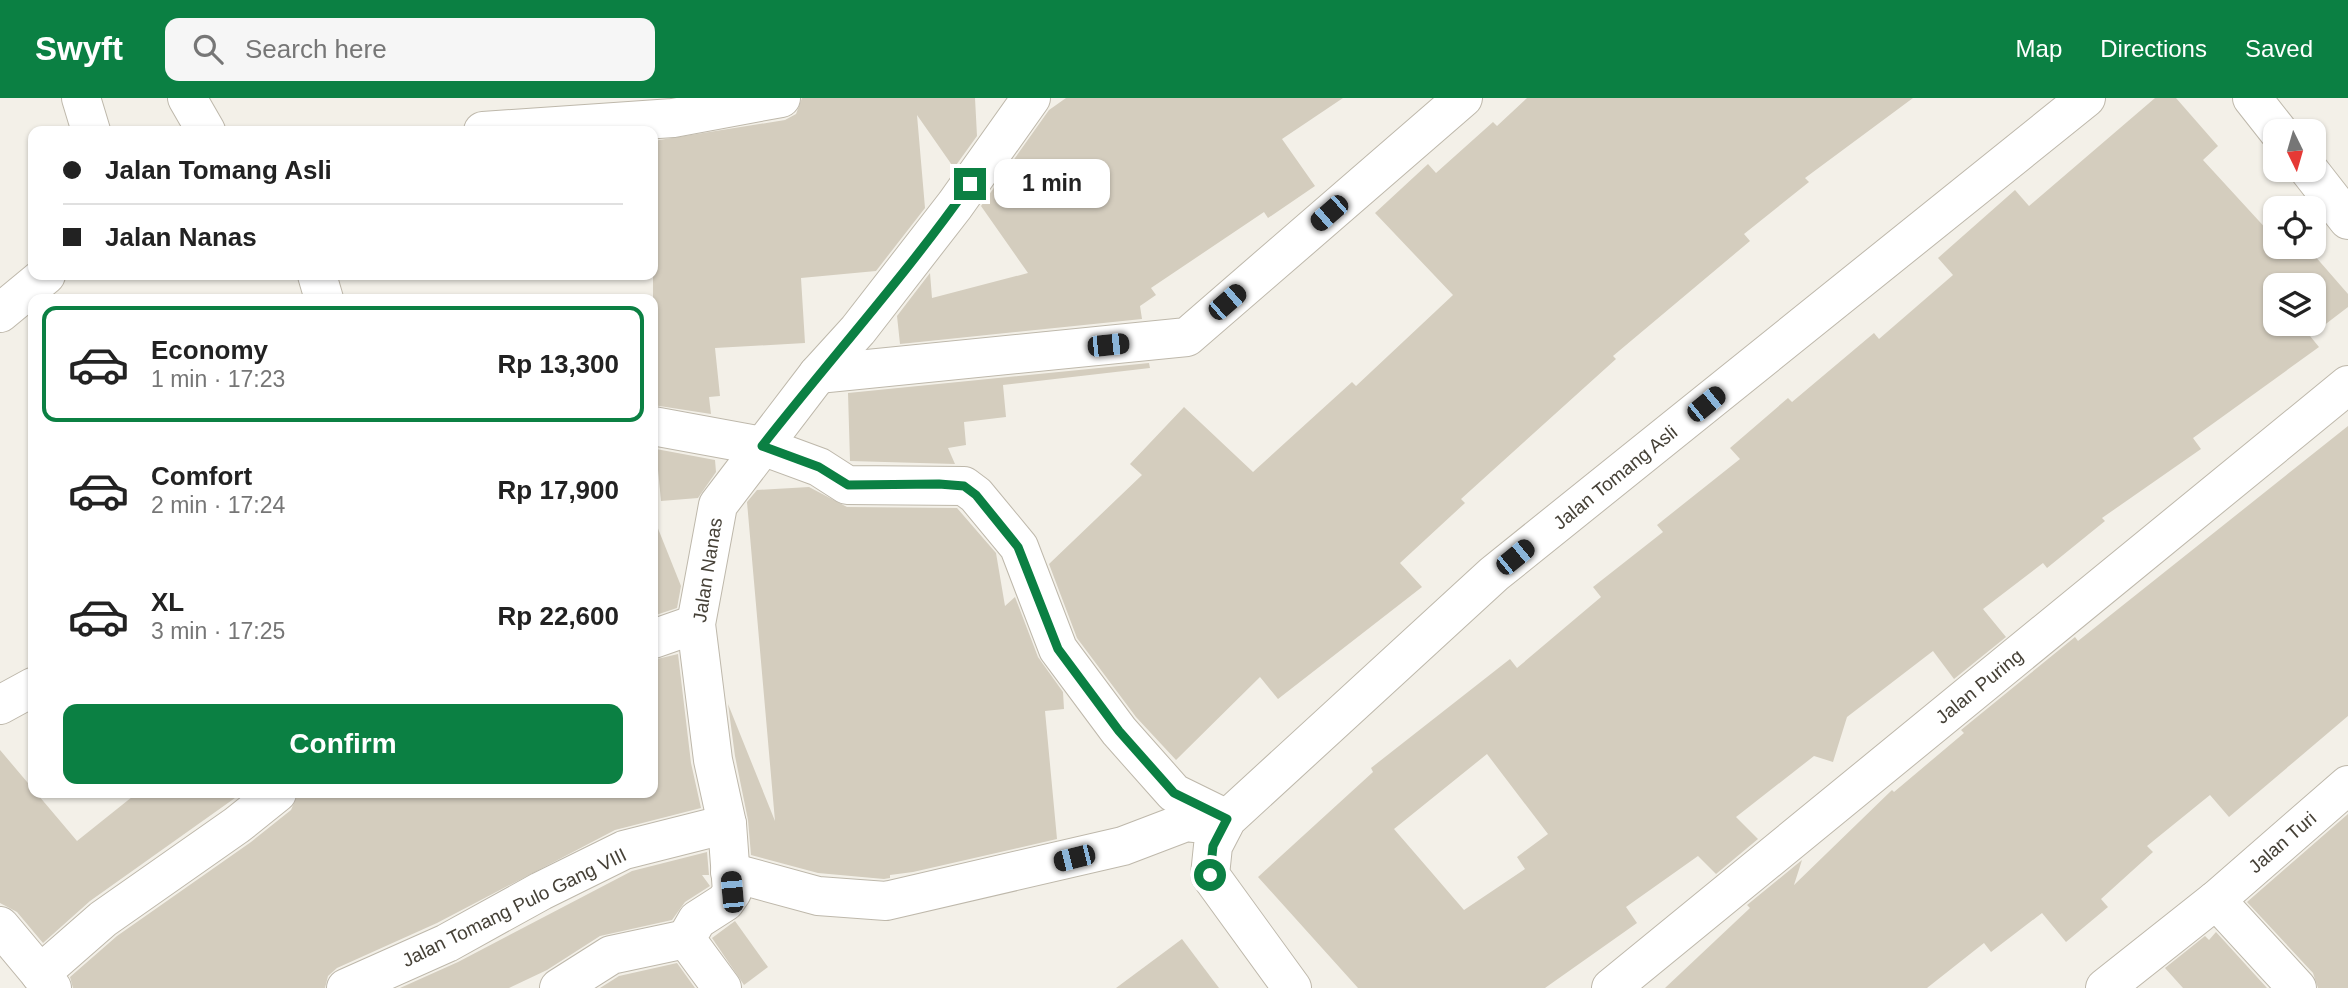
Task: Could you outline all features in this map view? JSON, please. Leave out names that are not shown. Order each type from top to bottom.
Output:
[{"type":"street","points":[[81,98],[89,126]]},
{"type":"street","points":[[187,98],[203,126]]},
{"type":"street","points":[[507,119],[577,126],[673,118],[781,98]]},
{"type":"street","name":"Jalan Nanas","points":[[686,939],[697,920],[730,898],[727,824],[713,760],[696,624],[718,505],[818,374],[858,330],[947,216],[1031,98]]},
{"type":"street","points":[[818,374],[1186,337],[1463,98]]},
{"type":"street","name":"Jalan Tomang Asli","points":[[1292,988],[1210,875],[1213,846],[1225,823],[1494,574],[2086,98]]},
{"type":"street","points":[[2252,98],[2269,119]]},
{"type":"street","points":[[2318,182],[2348,220]]},
{"type":"street","points":[[0,313],[40,280]]},
{"type":"street","name":"Jalan Puring","points":[[1611,988],[2348,385]]},
{"type":"street","points":[[658,427],[762,446],[819,467],[848,485],[964,486],[976,495],[1018,547],[1058,649],[1119,731],[1174,793],[1225,823]]},
{"type":"street","points":[[658,637],[696,624]]},
{"type":"street","points":[[0,705],[28,690]]},
{"type":"street","name":"Jalan Turi","points":[[2105,988],[2216,900],[2348,785]]},
{"type":"street","points":[[0,926],[46,981],[103,919],[237,825],[271,798]]},
{"type":"street","points":[[730,872],[818,896],[886,901],[1123,846],[1186,822],[1225,823]]},
{"type":"street","name":"Jalan Tomang Pulo Gang VIII","points":[[346,988],[447,943],[541,891],[624,850],[727,824]]},
{"type":"street","points":[[2216,900],[2297,988]]},
{"type":"street","points":[[559,988],[611,955],[686,939],[722,988]]},
{"type":"building","points":[[802,98],[975,98],[977,136],[954,168],[917,115],[925,208],[876,271],[801,278],[805,343],[715,348],[720,396],[709,397],[711,414],[658,406],[658,294],[653,294],[653,280],[658,280],[658,140],[785,120],[796,114]]},
{"type":"building","points":[[1066,98],[1343,98],[1282,139],[1315,186],[1268,218],[1264,212],[1151,288],[1156,295],[1140,306],[1142,319],[900,344],[897,316],[930,273],[932,298],[1028,273],[981,206],[1049,110]]},
{"type":"building","points":[[1527,98],[1913,98],[1805,178],[1809,182],[1744,234],[1750,241],[1613,356],[1616,359],[1461,499],[1465,503],[1400,563],[1422,587],[1278,699],[1260,677],[1176,760],[1136,717],[1077,638],[1049,564],[1142,475],[1130,464],[1184,407],[1253,472],[1352,382],[1356,386],[1453,295],[1375,213],[1428,164],[1436,173],[1493,122],[1497,126]]},
{"type":"building","points":[[2155,98],[2176,98],[2218,146],[2203,160],[2263,225],[2263,259],[2317,259],[2348,294],[2348,307],[2326,324],[2326,273],[2263,273],[2263,336],[2310,336],[2319,347],[2193,438],[2201,449],[2102,518],[2105,521],[2047,568],[2043,563],[1983,609],[2006,637],[1954,679],[1933,651],[1847,717],[1833,762],[1814,756],[1736,817],[1758,839],[1716,874],[1698,856],[1626,907],[1637,923],[1545,988],[1358,988],[1258,877],[1373,772],[1371,768],[1510,659],[1517,668],[1601,597],[1593,587],[1663,532],[1657,525],[1740,459],[1730,448],[1788,398],[1792,402],[1874,333],[1879,339],[1953,275],[1938,258],[2015,190],[2029,206]],"holes":[[[1487,754],[1548,834],[1517,857],[1525,869],[1464,910],[1394,829]]]},
{"type":"building","points":[[1149,363],[1150,368],[1003,385],[1006,417],[964,422],[966,445],[948,448],[955,464],[850,461],[848,393]]},
{"type":"building","points":[[2348,426],[2348,716],[2229,817],[2210,795],[2147,846],[2153,852],[2101,899],[2108,907],[2066,942],[2042,913],[1991,952],[1984,943],[1927,988],[1665,988],[1750,908],[1747,905],[1802,860],[1794,885],[1892,790],[1894,792],[1964,733],[1961,730],[2075,637],[2078,641]]},
{"type":"building","points":[[658,449],[715,460],[716,472],[698,498],[661,501]]},
{"type":"building","points":[[809,487],[847,507],[957,508],[996,553],[1005,606],[1015,597],[1038,657],[1063,692],[1064,709],[1045,711],[1057,839],[890,875],[890,878],[884,879],[818,873],[751,855],[748,820],[728,704],[775,821],[747,502],[757,490]]},
{"type":"building","points":[[658,528],[681,586],[677,608],[658,614]]},
{"type":"building","points":[[678,654],[691,763],[701,808],[615,830],[437,923],[337,968],[328,976],[325,988],[73,988],[70,977],[117,936],[251,842],[291,810],[296,798],[658,798],[658,659]]},
{"type":"building","points":[[0,750],[28,783],[28,798],[41,798],[77,841],[131,798],[235,798],[90,901],[43,943],[17,912],[0,903]]},
{"type":"building","points":[[2348,814],[2348,988],[2318,988],[2313,973],[2247,902]]},
{"type":"building","points":[[707,852],[709,875],[702,875],[710,886],[685,902],[672,920],[600,936],[547,970],[509,988],[400,988],[458,962],[632,871]]},
{"type":"building","points":[[735,921],[768,967],[744,985],[712,938]]},
{"type":"building","points":[[2216,932],[2267,988],[2183,988],[2165,968],[2205,936],[2209,940]]},
{"type":"building","points":[[1182,939],[1219,988],[1116,988]]},
{"type":"building","points":[[677,963],[695,988],[600,988],[619,976]]},
{"type":"route","points":[[970,184],[858,330],[818,374],[762,446],[819,467],[848,485],[939,484],[964,486],[976,495],[1018,547],[1058,649],[1119,731],[1174,793],[1227,819],[1213,846],[1210,875]]}]
